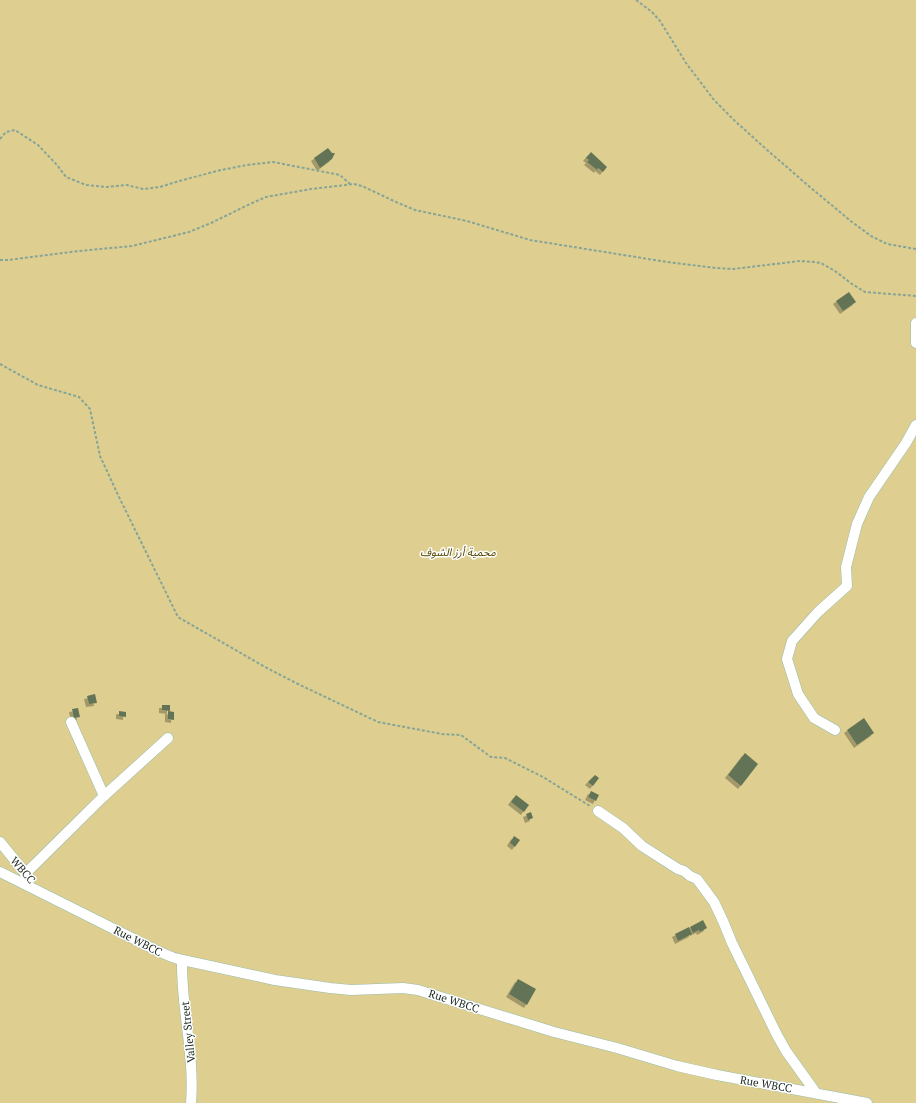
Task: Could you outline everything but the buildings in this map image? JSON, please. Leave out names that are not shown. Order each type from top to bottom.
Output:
[{"type":"street","points":[[916,323],[916,343]]},
{"type":"street","points":[[835,730],[814,718],[798,694],[787,659],[792,641],[818,612],[847,586],[846,567],[857,524],[869,497],[906,443],[916,425]]},
{"type":"street","points":[[71,722],[104,796]]},
{"type":"street","points":[[25,874],[104,796],[168,738]]},
{"type":"street","points":[[598,811],[623,828],[642,846],[678,869],[697,879],[714,902],[724,921],[732,943],[777,1035],[786,1051],[816,1093]]},
{"type":"street","name":"WBCC","points":[[0,842],[25,874],[47,896]]},
{"type":"street","name":"Rue WBCC","points":[[0,872],[166,955],[182,960],[275,980],[330,988],[351,990],[403,988],[418,990],[677,1066],[867,1103]]},
{"type":"street","name":"Valley Street","points":[[182,960],[182,983],[192,1069],[191,1103]]},
{"type":"path","points":[[636,0],[652,12],[660,21],[686,64],[714,100],[766,149],[852,222],[871,236],[887,244],[916,249]]},
{"type":"path","points":[[0,139],[6,132],[15,130],[38,145],[66,177],[86,185],[107,187],[127,185],[143,189],[160,187],[221,170],[273,162],[340,175],[351,184]]},
{"type":"path","points":[[0,260],[132,246],[189,232],[266,197],[351,184],[362,186],[415,210],[467,221],[530,240],[667,262],[716,268],[733,269],[800,261],[821,263],[865,292],[916,296]]},
{"type":"path","points":[[0,364],[38,385],[79,397],[90,409],[100,456],[178,617],[272,670],[378,722],[442,734],[461,735],[491,757],[505,758],[543,777],[598,811]]},
{"type":"green space","name":"محمية أرز الشوف","points":[[0,0],[916,0],[916,1103],[0,1103]]}]
